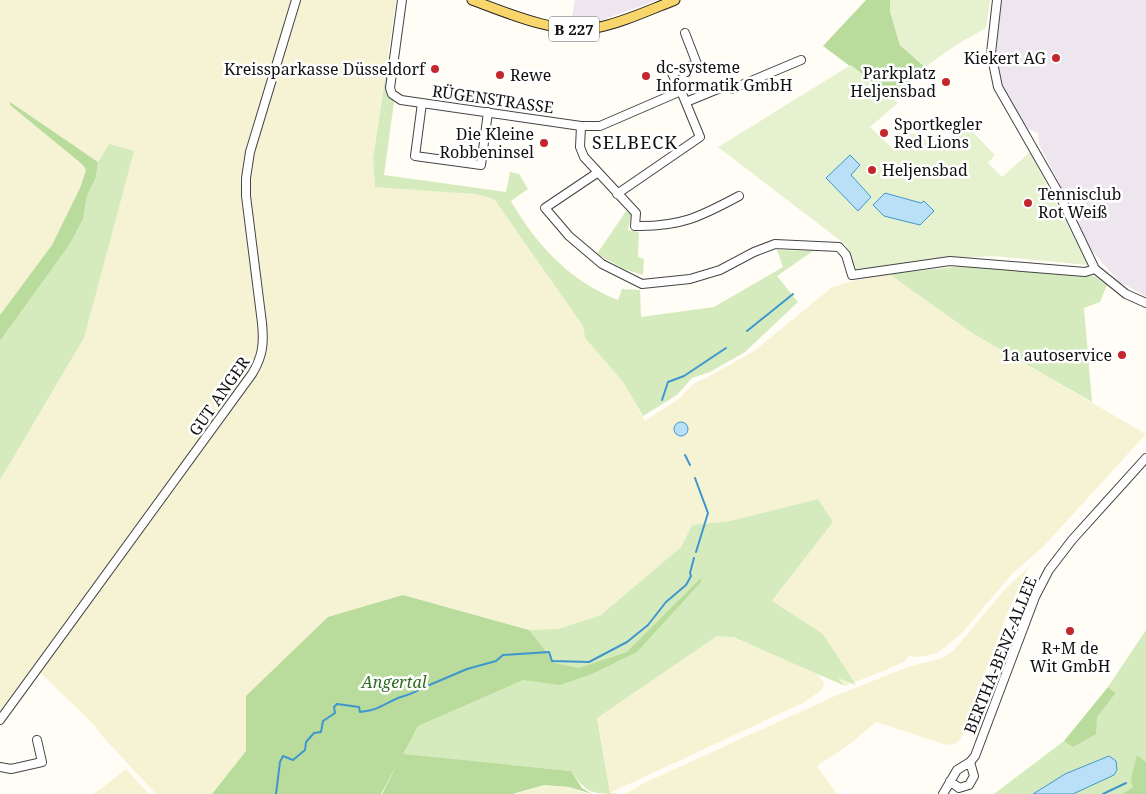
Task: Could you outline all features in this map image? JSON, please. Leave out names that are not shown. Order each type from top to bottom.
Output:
[{"type":"main road","name":"B 227","points":[[472,0],[530,21],[570,29],[593,29],[675,0]]},
{"type":"street","name":"GUT ANGER","points":[[0,720],[176,480],[252,374],[262,356],[264,340],[246,196],[247,166],[296,0]]},
{"type":"street","name":"RÜGENSTRASSE","points":[[402,0],[391,91],[401,100],[580,126],[600,126],[680,91]]},
{"type":"street","points":[[997,0],[991,53],[998,87],[1058,192],[1095,269],[1126,294],[1146,303]]},
{"type":"street","points":[[617,194],[700,136],[672,73],[697,64],[685,33]]},
{"type":"street","points":[[686,102],[730,84],[732,88],[801,60]]},
{"type":"street","points":[[422,103],[415,156],[481,165],[488,112]]},
{"type":"street","points":[[580,126],[580,147],[584,157],[597,173],[636,212],[635,226],[665,227],[700,217],[739,196]]},
{"type":"street","points":[[597,173],[545,208],[569,236],[602,264],[642,284],[690,279],[720,270],[754,252],[775,244],[839,247],[846,255],[852,275],[950,261],[1085,272],[1095,269]]},
{"type":"street","name":"BERTHA-BENZ-ALLEE","points":[[942,794],[957,770],[970,762],[984,732],[1040,586],[1072,540],[1146,458]]},
{"type":"street","points":[[0,767],[11,769],[42,762],[37,740]]},
{"type":"street","points":[[950,781],[959,788],[969,785],[974,776],[970,762]]},
{"type":"shaded area","points":[[0,0],[292,0],[240,179],[260,341],[254,364],[0,715],[0,480],[84,338],[109,145],[98,162],[11,103],[10,105],[83,165],[86,170],[80,188],[52,245],[0,315]]},
{"type":"shaded area","points":[[299,0],[396,0],[373,158],[375,186],[475,194],[494,199],[583,326],[585,338],[623,382],[645,421],[680,398],[693,384],[754,351],[831,288],[848,282],[889,274],[975,335],[1146,434],[1044,546],[1012,574],[963,632],[938,653],[919,657],[909,656],[904,662],[845,686],[771,603],[833,522],[818,499],[730,521],[692,525],[681,547],[601,615],[558,629],[529,630],[403,595],[246,696],[246,751],[212,794],[156,794],[94,725],[40,672],[41,667],[264,358],[267,339],[251,230],[247,178],[253,152]]},
{"type":"shaded area","points":[[575,0],[657,0],[594,23],[571,24]]},
{"type":"shaded area","points":[[1000,0],[1146,0],[1146,296],[1119,282],[1089,247],[1072,208],[1039,144],[1038,133],[1028,129],[1010,105],[1000,82],[995,60],[995,39]]},
{"type":"shaded area","points":[[1029,567],[1006,616],[961,738],[957,743],[947,745],[876,722],[850,744],[817,766],[837,794],[625,794],[644,783],[835,696],[908,667],[942,658],[953,651],[1006,588]]},
{"type":"shaded area","points":[[722,633],[816,672],[824,683],[823,689],[805,702],[610,793],[597,715]]},
{"type":"shaded area","points":[[126,769],[149,794],[93,794],[99,790]]},
{"type":"shaded area","points":[[544,785],[569,787],[588,794],[516,794]]},
{"type":"green space","points":[[866,0],[890,0],[890,11],[900,45],[925,67],[894,99],[823,46]]},
{"type":"green space","points":[[890,0],[990,0],[986,28],[956,45],[925,67],[900,45],[890,11]]},
{"type":"green space","points":[[389,53],[386,91],[394,102],[384,175],[506,192],[510,172],[519,174],[528,189],[511,201],[543,247],[585,283],[618,300],[622,289],[640,290],[641,317],[714,307],[783,267],[777,250],[813,251],[777,276],[798,302],[745,352],[710,372],[692,378],[677,395],[643,416],[623,382],[585,338],[583,326],[494,199],[475,194],[375,187],[373,158]]},
{"type":"green space","name":"Heljensbad","points":[[851,65],[898,103],[870,127],[894,150],[909,134],[919,133],[931,146],[935,140],[942,147],[965,124],[995,155],[988,163],[1002,177],[1030,152],[1088,265],[993,256],[945,259],[856,271],[846,245],[718,147]]},
{"type":"green space","points":[[10,102],[98,162],[96,177],[87,196],[83,219],[70,244],[0,341],[0,315],[52,245],[80,188],[86,170],[83,165],[10,105]]},
{"type":"green space","points":[[109,144],[134,151],[84,338],[0,480],[0,341],[70,244],[83,219],[87,196],[96,177],[98,162]]},
{"type":"green space","points":[[626,211],[631,214],[628,230],[639,232],[638,257],[644,259],[643,275],[624,269],[597,254]]},
{"type":"green space","points":[[963,266],[1085,274],[1094,276],[1107,285],[1100,302],[1084,308],[1092,402],[975,335],[889,274]]},
{"type":"green space","name":"Angertal","points":[[818,499],[833,522],[772,601],[823,634],[856,685],[838,678],[845,686],[733,637],[717,636],[597,718],[610,793],[620,794],[603,794],[591,791],[581,784],[571,771],[402,755],[219,794],[532,635],[529,630],[558,629],[601,615],[681,547],[692,525],[730,521]]},
{"type":"green space","points":[[701,578],[701,582],[637,652],[592,674],[560,685],[523,680],[418,726],[403,754],[571,771],[582,788],[592,794],[569,787],[544,785],[513,794],[382,794],[398,763],[381,794],[212,794],[246,751],[246,696],[328,617],[403,595],[529,630],[555,663],[579,668],[627,652]]},
{"type":"green space","points":[[1146,630],[1146,762],[1137,756],[1133,787],[1122,794],[994,794],[1064,741],[1073,746],[1116,693],[1108,687]]},
{"type":"green space","points":[[1108,687],[1116,693],[1097,717],[1096,734],[1073,747],[1064,741]]},
{"type":"green space","points":[[1137,755],[1146,762],[1146,794],[1122,794],[1133,787],[1131,779]]},
{"type":"water","points":[[850,155],[860,165],[851,175],[871,197],[858,211],[826,178]]},
{"type":"water","points":[[885,193],[921,203],[924,201],[934,211],[920,225],[884,216],[873,205]]},
{"type":"water","points":[[678,422],[684,422],[688,429],[684,436],[678,436],[674,432],[674,426]]},
{"type":"water","points":[[1109,756],[1116,761],[1117,770],[1114,775],[1073,794],[1033,794],[1065,774]]},
{"type":"waterway","points":[[747,331],[793,294]]},
{"type":"waterway","points":[[662,400],[668,382],[684,376],[726,348]]},
{"type":"waterway","points":[[685,455],[690,465]]},
{"type":"waterway","points":[[695,478],[708,513],[696,552]]},
{"type":"waterway","points":[[276,794],[280,762],[283,756],[293,760],[305,750],[306,742],[314,733],[321,732],[323,721],[335,713],[334,707],[337,704],[359,707],[360,712],[372,710],[467,669],[496,661],[503,655],[549,652],[552,661],[589,662],[627,642],[648,625],[666,602],[686,585],[691,576],[694,558]]},
{"type":"waterway","points":[[1103,794],[1126,783]]},
{"type":"place","name":"Kiekert AG","points":[[1056,58]]},
{"type":"place","name":"Kreissparkasse Düsseldorf","points":[[435,69]]},
{"type":"place","name":"Rewe","points":[[500,75]]},
{"type":"place","name":"dc-systeme Informatik GmbH","points":[[646,76]]},
{"type":"place","name":"Parkplatz Heljensbad","points":[[946,82]]},
{"type":"place","name":"Sportkegler Red Lions","points":[[884,133]]},
{"type":"place","name":"Die Kleine Robbeninsel","points":[[544,143]]},
{"type":"place","name":"Heljensbad","points":[[872,170]]},
{"type":"place","name":"Tennisclub Rot Weiß","points":[[1028,203]]},
{"type":"place","name":"1a autoservice","points":[[1122,355]]},
{"type":"place","name":"R+M de Wit GmbH","points":[[1070,631]]},
{"type":"district","name":"SELBECK","points":[[635,142]]}]
